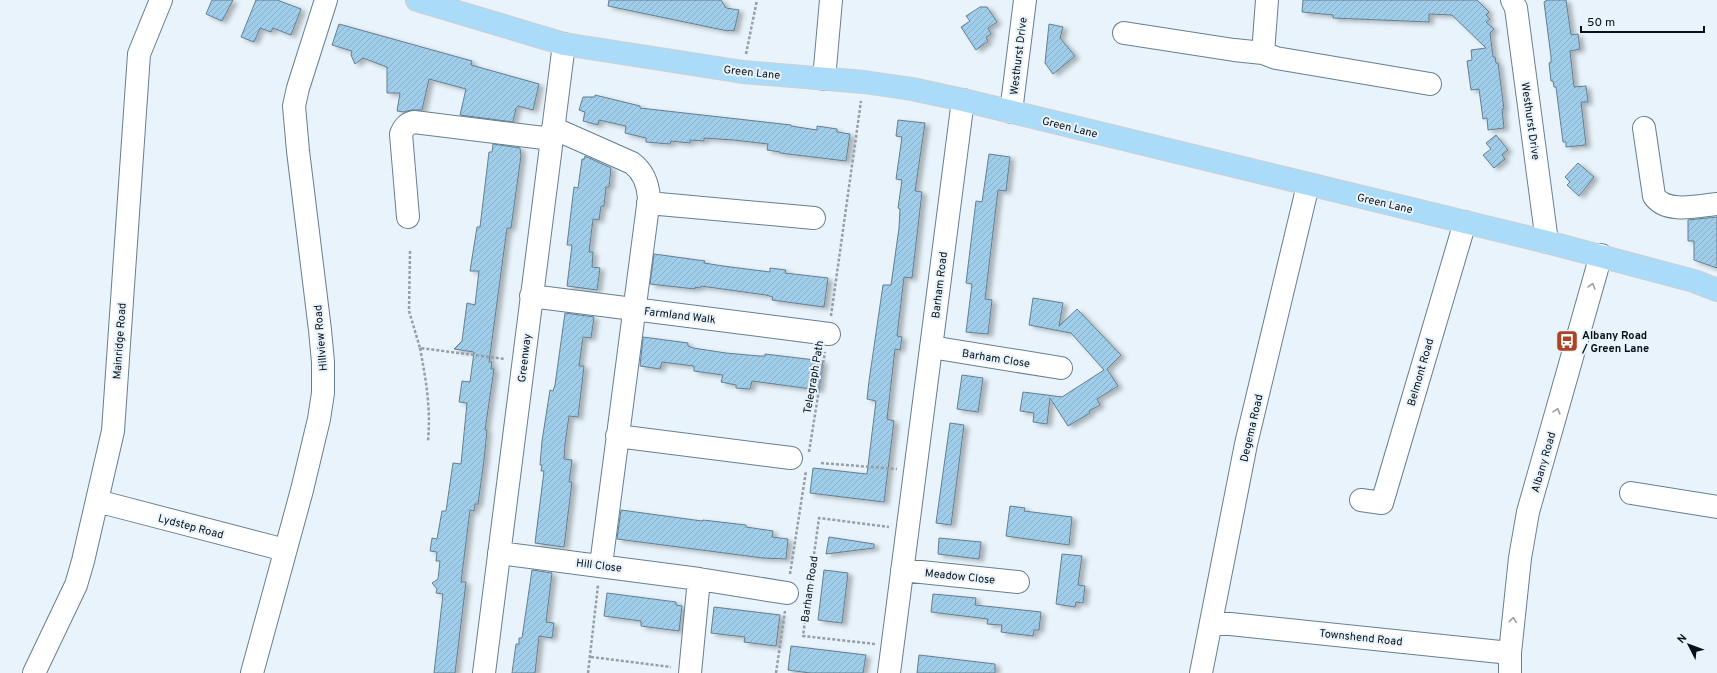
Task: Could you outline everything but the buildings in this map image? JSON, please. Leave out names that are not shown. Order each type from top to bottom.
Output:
[{"type":"main road","name":"Green Lane","points":[[417,0],[564,44],[743,72],[864,82],[912,89],[962,100],[1547,242],[1694,281],[1717,290]]},
{"type":"street","name":"Mainridge Road","points":[[34,673],[76,585],[114,431],[139,54],[161,0]]},
{"type":"street","name":"Hillview Road","points":[[252,673],[317,426],[322,393],[323,362],[320,330],[298,151],[294,106],[298,88],[326,0]]},
{"type":"street","points":[[824,79],[831,0]]},
{"type":"street","name":"Westhurst Drive","points":[[1011,112],[1025,0]]},
{"type":"street","points":[[1263,53],[1266,0]]},
{"type":"street","name":"Westhurst Drive","points":[[1512,0],[1516,8],[1547,242]]},
{"type":"street","points":[[1124,33],[1263,53],[1276,58],[1430,84]]},
{"type":"street","name":"Greenway","points":[[484,673],[564,44]]},
{"type":"street","name":"Barham Road","points":[[889,673],[962,100]]},
{"type":"street","points":[[408,217],[402,134],[404,127],[408,123],[414,122],[552,134],[632,163],[639,168],[648,186],[648,203],[600,564]]},
{"type":"street","points":[[1644,128],[1654,196],[1657,200],[1664,205],[1673,207],[1717,204]]},
{"type":"street","name":"Degema Road","points":[[1201,673],[1246,444],[1308,185]]},
{"type":"street","points":[[648,203],[814,218]]},
{"type":"street","name":"Belmont Road","points":[[1361,500],[1382,503],[1465,222]]},
{"type":"street","name":"Albany Road","points":[[1510,663],[1520,558],[1528,512],[1601,256]]},
{"type":"street","name":"Farmland Walk","points":[[531,296],[829,334]]},
{"type":"street","name":"Barham Close","points":[[931,347],[1060,368]]},
{"type":"street","points":[[617,436],[802,460]]},
{"type":"street","points":[[1631,493],[1717,507]]},
{"type":"street","name":"Lydstep Road","points":[[97,501],[285,550]]},
{"type":"street","name":"Hill Close","points":[[499,553],[600,564],[699,578],[787,593]]},
{"type":"street","name":"Meadow Close","points":[[902,570],[1018,582]]},
{"type":"street","points":[[690,671],[699,578]]},
{"type":"street","name":"Townshend Road","points":[[1212,622],[1510,663]]},
{"type":"path","points":[[743,72],[757,0]]},
{"type":"path","name":"Telegraph Path","points":[[776,673],[787,593],[802,460],[829,334],[864,82]]},
{"type":"path","points":[[410,251],[409,311],[420,348],[428,388],[431,417],[428,441]]},
{"type":"path","points":[[420,348],[523,361]]},
{"type":"path","points":[[821,463],[915,470]]},
{"type":"path","name":"Barham Road","points":[[892,646],[803,636],[819,518],[907,530]]},
{"type":"path","points":[[588,673],[600,564]]},
{"type":"path","points":[[590,657],[690,671]]},
{"type":"place","name":"Albany Road / Green Lane","points":[[1567,341]]}]
